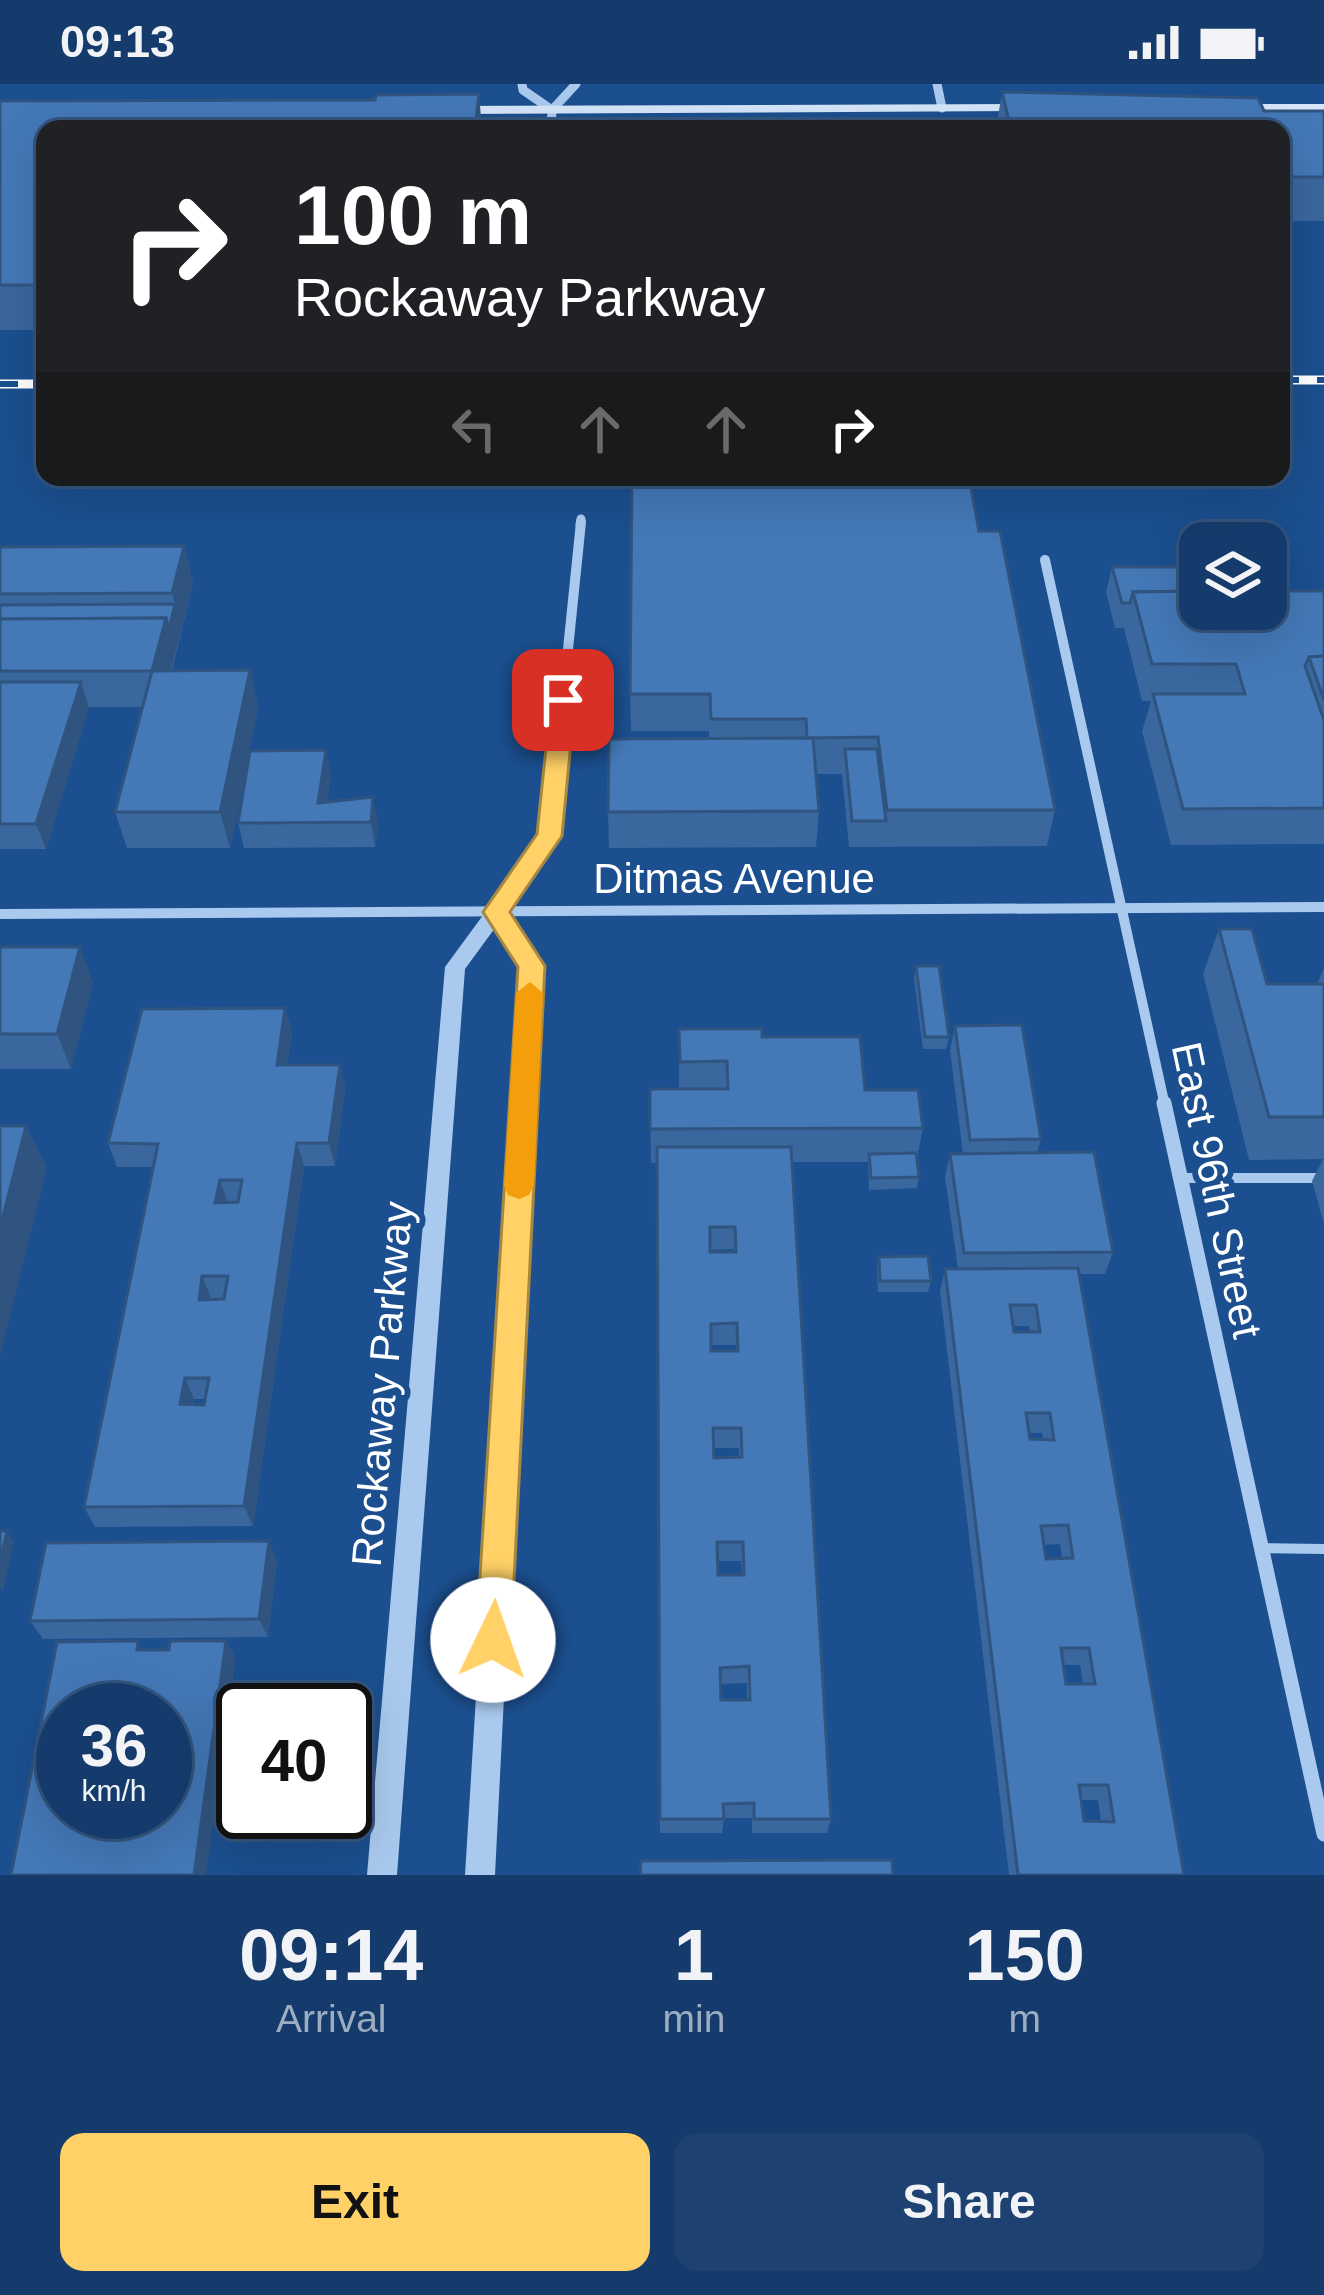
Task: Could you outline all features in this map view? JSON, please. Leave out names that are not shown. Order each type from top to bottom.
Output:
[{"type":"main road","points":[[424,110],[1050,108]]},
{"type":"main road","points":[[1210,108],[1324,108]]},
{"type":"street","points":[[522,84],[523,90],[552,110]]},
{"type":"street","points":[[551,120],[552,110],[576,84]]},
{"type":"street","points":[[937,84],[941,108]]},
{"type":"street","name":"Rockaway Parkway","points":[[382,1875],[454,967],[549,836],[580,519]]},
{"type":"street","name":"East 96th Street","points":[[1045,560],[1324,1834]]},
{"type":"street","name":"Ditmas Avenue","points":[[0,914],[1324,907]]},
{"type":"street","points":[[480,1875],[531,966],[496,912]]},
{"type":"lane","points":[[1180,1178],[1324,1178]]},
{"type":"lane","points":[[1262,1548],[1324,1549]]},
{"type":"building","points":[[1002,92],[1258,98],[1264,111],[1324,111],[1324,177],[1293,177],[1290,120],[1009,120]]},
{"type":"building","points":[[479,94],[476,120],[36,120],[36,285],[0,285],[0,101],[375,100],[376,95]]},
{"type":"building","points":[[632,486],[971,486],[979,531],[1000,531],[1055,810],[887,810],[878,737],[807,738],[806,719],[711,719],[710,694],[630,694]]},
{"type":"building","points":[[184,546],[172,593],[0,594],[0,547]]},
{"type":"building","points":[[1112,567],[1179,567],[1179,591],[1133,592],[1130,603],[1122,603]]},
{"type":"building","points":[[1179,591],[1179,630],[1287,630],[1287,591],[1324,591],[1324,656],[1309,657],[1305,666],[1324,720],[1324,808],[1183,809],[1153,694],[1245,694],[1236,664],[1152,664],[1133,592]]},
{"type":"building","points":[[175,604],[169,629],[166,618],[0,619],[0,605]]},
{"type":"building","points":[[166,618],[152,671],[0,671],[0,619]]},
{"type":"building","points":[[1324,656],[1324,700],[1309,657]]},
{"type":"building","points":[[250,670],[220,812],[115,812],[152,671]]},
{"type":"building","points":[[0,682],[81,682],[36,824],[0,824]]},
{"type":"building","points":[[813,738],[819,811],[608,812],[609,739]]},
{"type":"building","points":[[845,749],[877,749],[886,821],[852,821]]},
{"type":"building","points":[[326,750],[318,803],[373,797],[371,822],[238,823],[250,751]]},
{"type":"building","points":[[1219,929],[1252,929],[1267,984],[1324,984],[1324,1117],[1269,1117]]},
{"type":"building","points":[[0,947],[80,947],[57,1034],[0,1034]]},
{"type":"building","points":[[916,966],[939,966],[949,1037],[925,1037]]},
{"type":"building","points":[[285,1008],[277,1065],[340,1065],[329,1143],[297,1143],[244,1506],[84,1507],[158,1144],[108,1143],[142,1009]],"holes":[[[220,1180],[242,1180],[238,1202],[215,1203]],[[202,1276],[228,1276],[224,1299],[199,1300]],[[185,1378],[209,1378],[204,1405],[180,1404]]]},
{"type":"building","points":[[1022,1025],[1041,1139],[970,1140],[955,1026]]},
{"type":"building","points":[[679,1029],[762,1029],[762,1037],[860,1037],[865,1090],[918,1090],[923,1128],[650,1129],[650,1089],[728,1089],[727,1061],[680,1062]]},
{"type":"building","points":[[0,1126],[26,1126],[0,1228]]},
{"type":"building","points":[[657,1147],[791,1147],[831,1819],[754,1819],[754,1803],[723,1804],[724,1819],[660,1819]],"holes":[[[710,1227],[735,1227],[736,1252],[710,1252]],[[737,1323],[738,1351],[711,1351],[711,1324]],[[713,1428],[741,1428],[742,1457],[714,1458]],[[717,1542],[743,1542],[744,1575],[718,1575]],[[749,1666],[750,1700],[721,1700],[720,1668]]]},
{"type":"building","points":[[1094,1152],[1113,1252],[964,1253],[950,1154]]},
{"type":"building","points":[[916,1153],[919,1177],[871,1178],[869,1154]]},
{"type":"building","points":[[928,1256],[931,1281],[880,1281],[879,1257]]},
{"type":"building","points":[[1078,1268],[1184,1875],[1018,1875],[945,1269]],"holes":[[[1010,1305],[1036,1305],[1040,1332],[1014,1332]],[[1026,1413],[1050,1413],[1054,1440],[1030,1439]],[[1068,1525],[1073,1558],[1046,1559],[1041,1526]],[[1061,1648],[1089,1648],[1095,1684],[1066,1684]],[[1079,1785],[1108,1785],[1114,1822],[1084,1821]]]},
{"type":"building","points":[[0,1531],[7,1531],[0,1563]]},
{"type":"building","points":[[269,1541],[259,1619],[30,1621],[46,1543]]},
{"type":"building","points":[[138,1641],[137,1650],[169,1650],[170,1641],[226,1641],[220,1683],[216,1683],[194,1875],[11,1875],[36,1748],[36,1839],[192,1839],[192,1683],[49,1683],[57,1642]]},
{"type":"building","points":[[892,1860],[893,1875],[640,1875],[641,1861]]},
{"type":"railway","points":[[1290,380],[1324,380]]},
{"type":"railway","points":[[0,384],[36,384]]},
{"type":"slow traffic","points":[[519,1186],[530,993]]},
{"type":"route","points":[[493,1640],[531,966],[496,912],[549,836],[563,700]]}]
